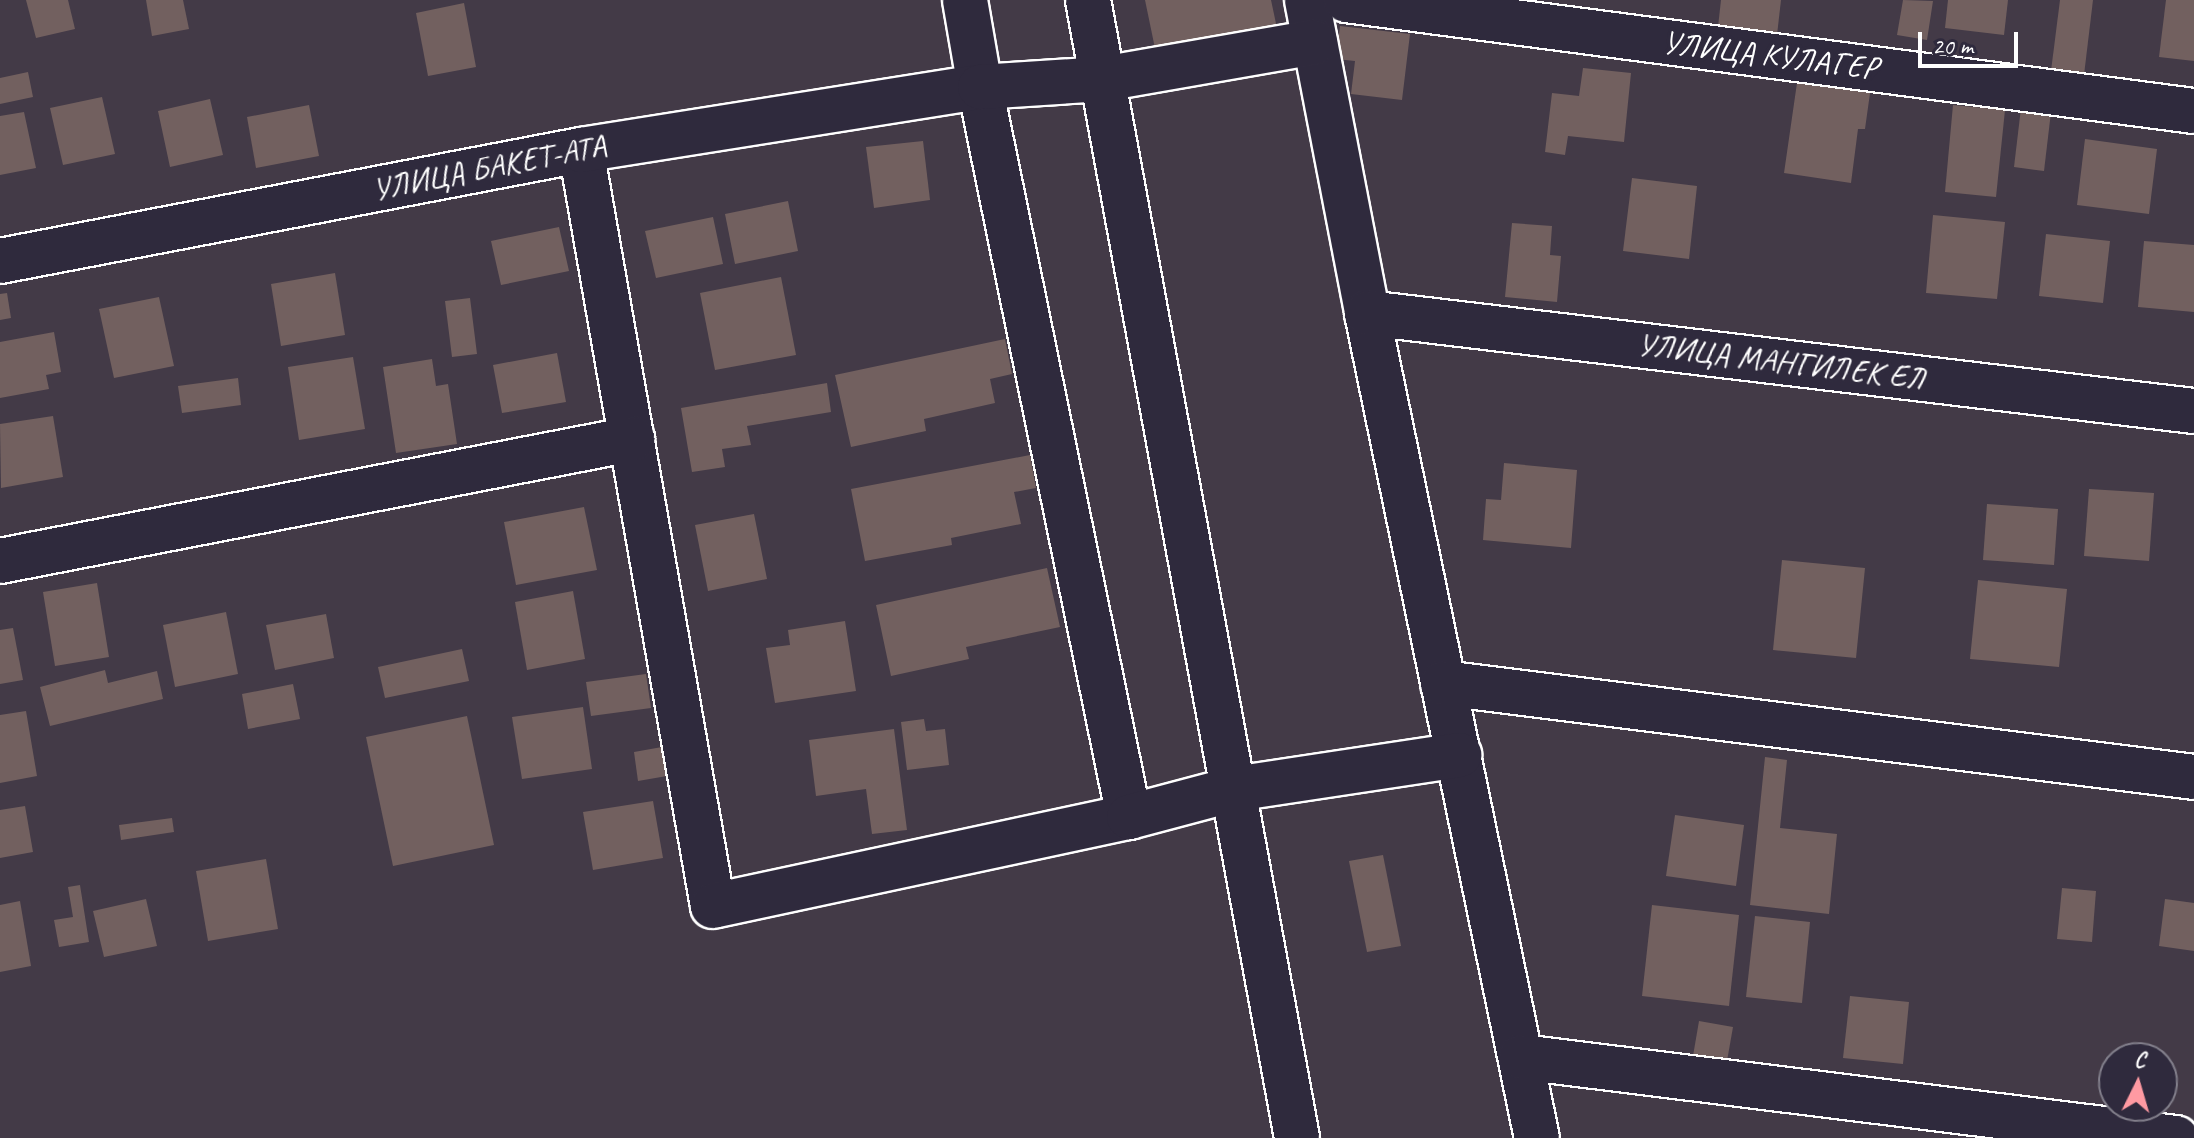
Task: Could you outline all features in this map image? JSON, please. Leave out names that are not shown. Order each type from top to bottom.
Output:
[{"type":"street","points":[[965,0],[980,87],[1129,817]]},
{"type":"street","points":[[1088,0],[1297,1138]]},
{"type":"street","points":[[1307,0],[1367,313],[1537,1138]]},
{"type":"street","name":"УЛИЦА КУЛАГЕР","points":[[1346,0],[2194,111]]},
{"type":"street","name":"УЛИЦА БАКЕТ-АТА","points":[[0,261],[581,150],[980,87],[1103,79],[1315,42]]},
{"type":"street","points":[[581,150],[713,906],[1129,817],[1234,789],[1459,755]]},
{"type":"street","name":"УЛИЦА МАНГИЛЕК ЕЛ","points":[[1367,313],[2194,411]]},
{"type":"street","points":[[0,561],[632,439]]},
{"type":"street","points":[[1443,683],[2194,777]]},
{"type":"street","points":[[1521,1057],[2176,1138]]},
{"type":"building","points":[[26,0],[68,0],[75,29],[36,38]]},
{"type":"building","points":[[146,0],[183,0],[189,29],[152,36]]},
{"type":"building","points":[[1145,0],[1271,0],[1278,33],[1157,58]]},
{"type":"building","points":[[1721,0],[1781,0],[1777,35],[1718,27]]},
{"type":"building","points":[[1903,0],[1933,1],[1927,40],[1897,35]]},
{"type":"building","points":[[1948,0],[2008,0],[2004,35],[1945,28]]},
{"type":"building","points":[[2060,0],[2093,0],[2084,75],[2051,71]]},
{"type":"building","points":[[2166,0],[2194,0],[2194,61],[2159,57]]},
{"type":"building","points":[[464,3],[476,67],[428,76],[416,13]]},
{"type":"building","points":[[1340,26],[1410,34],[1402,100],[1351,94],[1355,61],[1336,59]]},
{"type":"building","points":[[1583,68],[1631,73],[1624,142],[1568,136],[1565,155],[1545,152],[1552,93],[1579,96]]},
{"type":"building","points":[[28,72],[33,97],[0,104],[0,78]]},
{"type":"building","points":[[1798,76],[1871,86],[1865,129],[1858,129],[1851,183],[1784,173]]},
{"type":"building","points":[[102,97],[115,154],[63,165],[50,108]]},
{"type":"building","points":[[210,99],[223,155],[170,167],[158,111]]},
{"type":"building","points":[[309,105],[319,156],[256,168],[247,117]]},
{"type":"building","points":[[1953,105],[2005,110],[1996,197],[1945,192]]},
{"type":"building","points":[[2021,108],[2051,112],[2044,171],[2014,167]]},
{"type":"building","points":[[24,112],[36,168],[0,175],[0,116]]},
{"type":"building","points":[[2085,139],[2157,149],[2149,214],[2077,205]]},
{"type":"building","points":[[923,141],[930,200],[874,208],[866,147]]},
{"type":"building","points":[[1632,178],[1697,186],[1689,259],[1623,251]]},
{"type":"building","points":[[788,201],[798,251],[735,264],[725,214]]},
{"type":"building","points":[[1933,215],[2005,222],[1997,299],[1926,293]]},
{"type":"building","points":[[713,217],[723,264],[656,278],[645,231]]},
{"type":"building","points":[[1512,223],[1552,226],[1550,255],[1561,256],[1557,302],[1505,297]]},
{"type":"building","points":[[559,227],[569,271],[501,285],[491,241]]},
{"type":"building","points":[[2046,234],[2110,241],[2103,303],[2039,296]]},
{"type":"building","points":[[2144,241],[2194,245],[2194,312],[2138,307]]},
{"type":"building","points":[[335,273],[345,335],[281,346],[271,284]]},
{"type":"building","points":[[781,277],[796,355],[715,370],[700,293]]},
{"type":"building","points":[[7,293],[11,318],[0,320],[0,294]]},
{"type":"building","points":[[159,297],[174,366],[114,378],[99,309]]},
{"type":"building","points":[[470,298],[477,354],[452,357],[445,301]]},
{"type":"building","points":[[54,332],[61,372],[46,375],[49,389],[0,398],[0,342]]},
{"type":"building","points":[[1005,339],[1012,374],[990,379],[995,403],[924,419],[926,431],[851,447],[835,375]]},
{"type":"building","points":[[557,353],[566,402],[502,413],[493,365]]},
{"type":"building","points":[[353,357],[365,429],[299,440],[288,367]]},
{"type":"building","points":[[432,359],[436,386],[448,384],[457,444],[396,453],[383,367]]},
{"type":"building","points":[[238,378],[241,405],[182,413],[178,386]]},
{"type":"building","points":[[827,383],[831,412],[747,426],[751,445],[722,449],[725,467],[692,472],[681,408]]},
{"type":"building","points":[[53,416],[63,477],[1,488],[0,424]]},
{"type":"building","points":[[1030,455],[1036,488],[1014,492],[1021,524],[951,538],[952,545],[865,561],[851,489]]},
{"type":"building","points":[[1504,463],[1577,470],[1571,548],[1483,540],[1486,499],[1501,500]]},
{"type":"building","points":[[2089,489],[2154,493],[2149,561],[2084,556]]},
{"type":"building","points":[[1987,504],[2058,509],[2054,565],[1983,560]]},
{"type":"building","points":[[584,507],[597,570],[516,585],[504,522]]},
{"type":"building","points":[[754,514],[767,579],[708,591],[695,525]]},
{"type":"building","points":[[1782,560],[1865,568],[1856,658],[1773,650]]},
{"type":"building","points":[[1047,568],[1060,627],[966,647],[969,659],[891,676],[876,605]]},
{"type":"building","points":[[1978,580],[2067,589],[2059,667],[1970,659]]},
{"type":"building","points":[[97,583],[109,657],[55,666],[43,592]]},
{"type":"building","points":[[573,591],[585,659],[527,670],[515,602]]},
{"type":"building","points":[[226,612],[238,674],[175,687],[163,625]]},
{"type":"building","points":[[326,614],[334,658],[275,670],[266,625]]},
{"type":"building","points":[[845,621],[856,691],[775,703],[766,648],[790,645],[788,630]]},
{"type":"building","points":[[13,628],[23,680],[0,684],[0,630]]},
{"type":"building","points":[[462,649],[469,681],[385,698],[378,667]]},
{"type":"building","points":[[105,670],[108,683],[157,671],[163,699],[50,726],[40,687]]},
{"type":"building","points":[[646,674],[651,708],[591,716],[586,682]]},
{"type":"building","points":[[293,684],[300,719],[248,729],[242,694]]},
{"type":"building","points":[[583,707],[592,769],[522,779],[512,717]]},
{"type":"building","points":[[26,711],[37,776],[0,783],[0,715]]},
{"type":"building","points":[[467,716],[494,845],[393,866],[366,737]]},
{"type":"building","points":[[924,719],[926,731],[945,729],[949,765],[907,770],[901,722]]},
{"type":"building","points":[[894,729],[907,830],[872,834],[866,789],[816,796],[809,740]]},
{"type":"building","points":[[662,747],[667,776],[638,781],[634,752]]},
{"type":"building","points":[[1765,757],[1787,760],[1780,828],[1837,834],[1829,914],[1750,905]]},
{"type":"building","points":[[653,801],[663,858],[593,870],[583,812]]},
{"type":"building","points":[[25,806],[33,852],[0,858],[0,810]]},
{"type":"building","points":[[1675,815],[1744,825],[1736,886],[1666,876]]},
{"type":"building","points":[[172,818],[174,832],[121,840],[119,825]]},
{"type":"building","points":[[1383,855],[1401,946],[1367,952],[1349,861]]},
{"type":"building","points":[[266,859],[278,929],[208,941],[196,871]]},
{"type":"building","points":[[80,885],[89,942],[59,947],[54,920],[73,917],[68,887]]},
{"type":"building","points":[[2062,888],[2096,891],[2092,942],[2057,939]]},
{"type":"building","points":[[146,899],[157,946],[104,957],[93,911]]},
{"type":"building","points":[[2165,899],[2194,903],[2194,951],[2159,946]]},
{"type":"building","points":[[20,901],[31,966],[0,972],[0,905]]},
{"type":"building","points":[[1652,905],[1739,915],[1729,1006],[1642,996]]},
{"type":"building","points":[[1755,916],[1810,922],[1802,1003],[1746,997]]},
{"type":"building","points":[[1850,996],[1909,1002],[1903,1064],[1843,1058]]},
{"type":"building","points":[[1699,1021],[1733,1027],[1727,1061],[1693,1056]]}]
